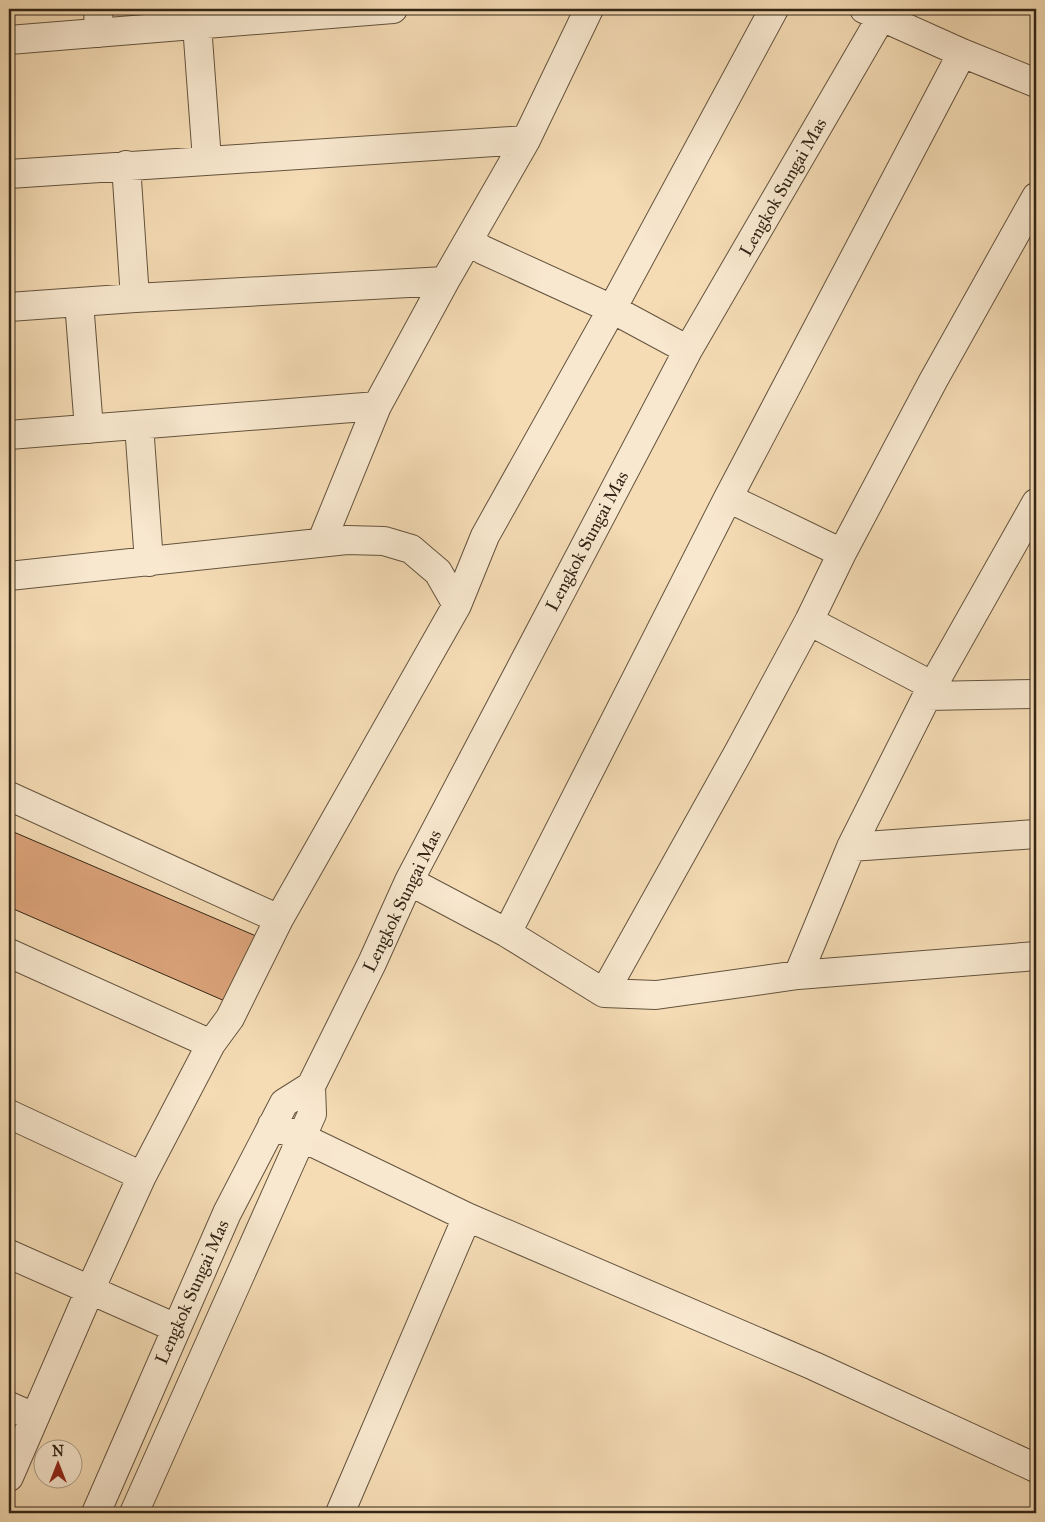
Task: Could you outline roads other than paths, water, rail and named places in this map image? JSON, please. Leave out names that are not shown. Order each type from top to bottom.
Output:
[{"type":"street","points":[[9,40],[98,21],[197,25],[225,15],[393,9]]},
{"type":"street","points":[[321,543],[377,406],[445,281],[526,140],[589,9]]},
{"type":"street","points":[[9,1477],[142,1176],[211,1044],[230,1018],[279,920],[457,606],[485,536],[612,309],[774,9]]},
{"type":"street","points":[[877,11],[962,53],[1036,83]]},
{"type":"street","name":"Lengkok Sungai Mas","points":[[134,1513],[312,1114],[311,1086],[372,963],[409,881],[688,350],[877,11]]},
{"type":"street","points":[[197,25],[207,160]]},
{"type":"street","points":[[507,933],[728,498],[962,53]]},
{"type":"street","points":[[9,174],[526,140]]},
{"type":"street","points":[[126,165],[134,298]]},
{"type":"street","points":[[604,993],[810,621],[842,553],[937,373],[1024,240],[1036,197]]},
{"type":"street","points":[[469,241],[483,250],[612,309],[688,350]]},
{"type":"street","points":[[9,307],[134,298],[445,281]]},
{"type":"street","points":[[79,302],[89,429]]},
{"type":"street","points":[[9,435],[377,406]]},
{"type":"street","points":[[140,425],[149,562]]},
{"type":"street","points":[[728,498],[842,553]]},
{"type":"street","points":[[798,975],[851,847],[930,691],[1036,503]]},
{"type":"street","points":[[9,576],[347,540],[384,541],[411,549],[438,572],[457,606]]},
{"type":"street","points":[[810,621],[930,691],[1036,694]]},
{"type":"street","points":[[9,796],[279,920]]},
{"type":"street","points":[[851,847],[1036,834]]},
{"type":"street","points":[[409,881],[507,933],[604,993],[656,995],[798,975],[1036,956]]},
{"type":"street","points":[[9,953],[211,1044]]},
{"type":"street","name":"Lengkok Sungai Mas","points":[[96,1513],[226,1213],[284,1103],[311,1086]]},
{"type":"street","points":[[9,1114],[142,1176]]},
{"type":"street","points":[[272,1125],[301,1137],[467,1217],[814,1366],[1036,1468]]},
{"type":"street","points":[[340,1513],[467,1217]]},
{"type":"street","points":[[9,1254],[176,1328]]},
{"type":"street","points":[[9,1406],[34,1417]]}]
